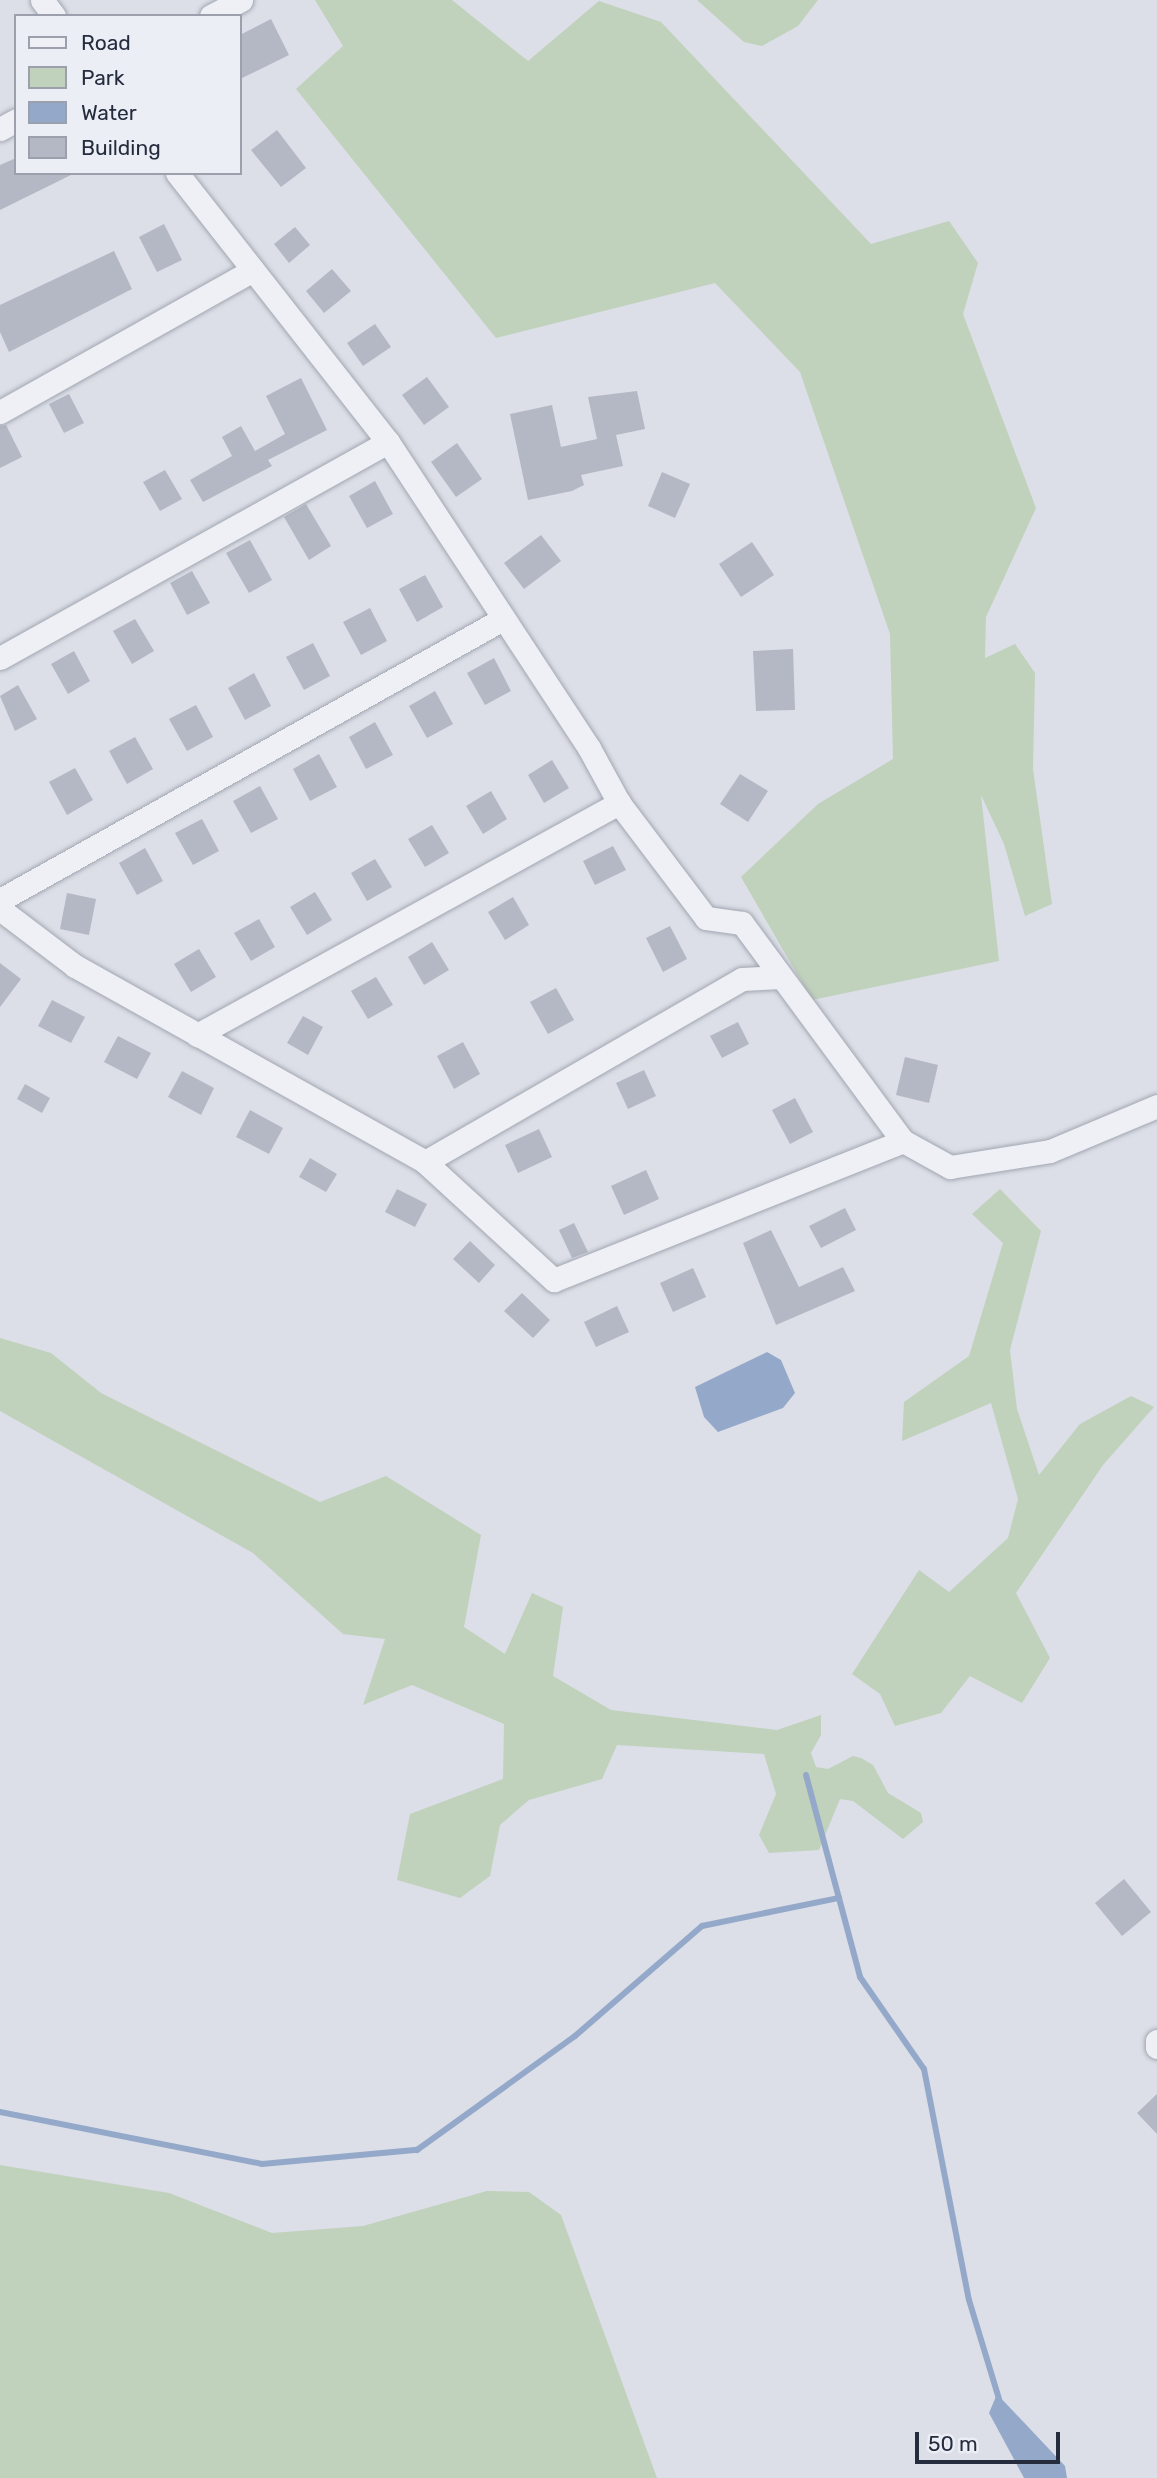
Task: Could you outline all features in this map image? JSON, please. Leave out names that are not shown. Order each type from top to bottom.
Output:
[{"type":"street","points":[[215,14],[241,0]]},
{"type":"street","points":[[179,175],[388,442],[501,620],[589,748],[619,803],[706,918],[742,923],[903,1141],[950,1167],[1050,1150],[1157,1106]]},
{"type":"street","points":[[0,412],[253,270]]},
{"type":"street","points":[[0,658],[388,442]]},
{"type":"street","points":[[0,900],[501,620]]},
{"type":"street","points":[[197,1035],[619,803]]},
{"type":"street","points":[[0,909],[75,966],[425,1162],[554,1280],[903,1141]]},
{"type":"street","points":[[425,1162],[743,979],[781,977]]},
{"type":"street","points":[[1157,2041],[1157,2047]]},
{"type":"green space","points":[[315,0],[452,0],[528,61],[599,1],[661,22],[871,244],[949,221],[978,263],[963,314],[1036,508],[986,617],[985,658],[1015,644],[1035,673],[1033,769],[1052,904],[1025,916],[1004,844],[981,795],[999,961],[812,1000],[741,877],[818,804],[893,759],[890,634],[800,372],[715,283],[496,338],[296,89],[343,46]]},
{"type":"green space","points":[[697,0],[818,0],[798,26],[762,46],[744,42]]},
{"type":"green space","points":[[1000,1189],[1041,1231],[1010,1350],[1017,1409],[1039,1475],[1080,1424],[1131,1396],[1154,1407],[1103,1465],[1016,1593],[1050,1658],[1022,1703],[970,1676],[941,1713],[895,1726],[880,1694],[852,1674],[919,1570],[949,1592],[1008,1538],[1018,1499],[991,1403],[902,1441],[904,1402],[969,1356],[1003,1243],[972,1214]]},
{"type":"green space","points":[[0,1338],[51,1353],[101,1393],[320,1502],[386,1476],[481,1535],[464,1627],[505,1654],[532,1593],[563,1607],[553,1676],[611,1710],[777,1730],[821,1715],[821,1735],[811,1753],[816,1767],[828,1769],[853,1756],[861,1758],[873,1765],[888,1793],[921,1813],[923,1822],[903,1839],[853,1801],[840,1799],[819,1850],[769,1853],[759,1835],[776,1794],[764,1754],[617,1745],[602,1779],[529,1800],[500,1825],[490,1876],[460,1898],[397,1880],[410,1814],[503,1779],[504,1724],[412,1685],[363,1705],[385,1639],[343,1634],[253,1553],[0,1411]]},
{"type":"green space","points":[[0,2165],[169,2193],[272,2233],[363,2226],[487,2191],[529,2192],[561,2215],[657,2478],[0,2478]]},
{"type":"water","points":[[767,1352],[781,1360],[795,1393],[783,1408],[718,1432],[704,1417],[695,1387]]},
{"type":"water","points":[[997,2394],[1065,2466],[1067,2478],[1024,2478],[989,2413]]},
{"type":"building","points":[[271,19],[289,55],[242,78],[242,34]]},
{"type":"building","points":[[277,130],[306,168],[281,187],[251,150]]},
{"type":"building","points":[[14,159],[14,175],[71,175],[0,210],[0,165]]},
{"type":"building","points":[[164,224],[182,260],[157,272],[139,237]]},
{"type":"building","points":[[295,227],[310,245],[289,263],[274,244]]},
{"type":"building","points":[[114,251],[132,289],[9,352],[0,332],[0,305]]},
{"type":"building","points":[[332,269],[351,291],[324,313],[306,291]]},
{"type":"building","points":[[375,324],[391,347],[363,366],[347,343]]},
{"type":"building","points":[[427,377],[449,407],[424,425],[402,395]]},
{"type":"building","points":[[301,378],[327,430],[268,460],[272,466],[203,502],[190,480],[232,456],[222,437],[241,426],[255,451],[285,434],[266,396]]},
{"type":"building","points":[[637,391],[645,429],[616,435],[623,466],[581,475],[584,485],[572,491],[528,500],[510,414],[552,405],[561,447],[597,439],[588,397]]},
{"type":"building","points":[[69,394],[84,423],[64,433],[49,404]]},
{"type":"building","points":[[6,425],[22,457],[0,468],[0,426]]},
{"type":"building","points":[[457,443],[482,479],[456,497],[431,462]]},
{"type":"building","points":[[165,470],[182,499],[160,511],[143,482]]},
{"type":"building","points":[[662,472],[690,484],[675,518],[648,506]]},
{"type":"building","points":[[375,481],[393,514],[367,528],[349,496]]},
{"type":"building","points":[[306,504],[331,546],[309,560],[284,517]]},
{"type":"building","points":[[541,535],[561,561],[524,589],[504,563]]},
{"type":"building","points":[[250,540],[272,580],[249,593],[226,553]]},
{"type":"building","points":[[752,542],[774,575],[741,597],[719,564]]},
{"type":"building","points":[[192,571],[210,603],[187,615],[170,583]]},
{"type":"building","points":[[425,575],[443,607],[417,622],[399,589]]},
{"type":"building","points":[[370,608],[387,641],[361,655],[343,622]]},
{"type":"building","points":[[135,619],[154,651],[132,664],[113,631]]},
{"type":"building","points":[[313,643],[330,676],[304,690],[286,657]]},
{"type":"building","points":[[793,649],[795,710],[756,711],[753,651]]},
{"type":"building","points":[[74,651],[90,681],[68,694],[51,664]]},
{"type":"building","points":[[494,658],[511,691],[485,705],[467,673]]},
{"type":"building","points":[[254,673],[271,706],[245,720],[228,688]]},
{"type":"building","points":[[18,685],[37,719],[15,731],[0,696]]},
{"type":"building","points":[[435,691],[453,724],[427,738],[409,706]]},
{"type":"building","points":[[196,705],[213,737],[187,751],[169,719]]},
{"type":"building","points":[[375,722],[393,755],[366,769],[349,737]]},
{"type":"building","points":[[135,737],[153,769],[127,784],[109,751]]},
{"type":"building","points":[[319,754],[337,787],[310,801],[293,769]]},
{"type":"building","points":[[552,760],[569,788],[544,803],[528,775]]},
{"type":"building","points":[[75,768],[93,800],[67,815],[49,782]]},
{"type":"building","points":[[740,774],[768,791],[748,822],[720,804]]},
{"type":"building","points":[[260,786],[278,819],[251,833],[233,801]]},
{"type":"building","points":[[491,791],[507,819],[483,834],[466,806]]},
{"type":"building","points":[[202,819],[219,851],[193,865],[175,833]]},
{"type":"building","points":[[432,825],[449,853],[425,867],[408,839]]},
{"type":"building","points":[[613,846],[626,870],[595,885],[583,861]]},
{"type":"building","points":[[145,848],[163,881],[137,895],[119,863]]},
{"type":"building","points":[[375,859],[392,887],[367,901],[351,873]]},
{"type":"building","points":[[315,892],[332,920],[307,935],[290,907]]},
{"type":"building","points":[[67,893],[96,899],[89,935],[60,929]]},
{"type":"building","points":[[513,897],[529,925],[505,940],[488,912]]},
{"type":"building","points":[[259,919],[275,947],[251,961],[234,933]]},
{"type":"building","points":[[670,926],[687,959],[663,972],[646,938]]},
{"type":"building","points":[[432,942],[449,970],[424,985],[408,957]]},
{"type":"building","points":[[199,949],[216,977],[191,992],[174,964]]},
{"type":"building","points":[[0,963],[21,979],[0,1007]]},
{"type":"building","points":[[376,977],[393,1005],[368,1019],[351,991]]},
{"type":"building","points":[[556,988],[574,1020],[548,1034],[530,1002]]},
{"type":"building","points":[[52,1000],[85,1017],[71,1043],[38,1026]]},
{"type":"building","points":[[303,1016],[323,1027],[308,1055],[287,1043]]},
{"type":"building","points":[[738,1022],[749,1044],[722,1058],[710,1036]]},
{"type":"building","points":[[118,1036],[151,1053],[137,1079],[104,1062]]},
{"type":"building","points":[[463,1042],[480,1074],[454,1089],[437,1056]]},
{"type":"building","points":[[905,1057],[938,1065],[929,1103],[896,1095]]},
{"type":"building","points":[[644,1070],[656,1096],[628,1109],[616,1083]]},
{"type":"building","points":[[182,1071],[214,1088],[201,1115],[168,1097]]},
{"type":"building","points":[[25,1084],[50,1098],[42,1113],[17,1099]]},
{"type":"building","points":[[795,1098],[813,1132],[790,1144],[772,1110]]},
{"type":"building","points":[[250,1110],[283,1128],[269,1154],[236,1137]]},
{"type":"building","points":[[539,1129],[552,1157],[518,1173],[505,1145]]},
{"type":"building","points":[[310,1158],[337,1174],[326,1192],[299,1177]]},
{"type":"building","points":[[646,1170],[659,1199],[624,1215],[611,1186]]},
{"type":"building","points":[[397,1189],[427,1204],[415,1227],[385,1212]]},
{"type":"building","points":[[845,1208],[856,1230],[821,1248],[809,1226]]},
{"type":"building","points":[[574,1223],[588,1252],[572,1258],[559,1230]]},
{"type":"building","points":[[771,1230],[799,1287],[843,1267],[855,1291],[776,1325],[743,1243]]},
{"type":"building","points":[[470,1241],[495,1265],[479,1283],[453,1259]]},
{"type":"building","points":[[693,1268],[706,1297],[673,1312],[660,1283]]},
{"type":"building","points":[[522,1293],[550,1320],[533,1338],[504,1311]]},
{"type":"building","points":[[617,1306],[629,1332],[596,1347],[584,1322]]},
{"type":"building","points":[[1124,1879],[1151,1912],[1122,1936],[1095,1903]]},
{"type":"building","points":[[1157,2094],[1157,2134],[1137,2113]]},
{"type":"waterway","points":[[806,1775],[860,1977],[924,2069],[969,2300],[999,2399]]},
{"type":"waterway","points":[[0,2112],[262,2164],[417,2150],[575,2036],[702,1926],[839,1898]]}]
